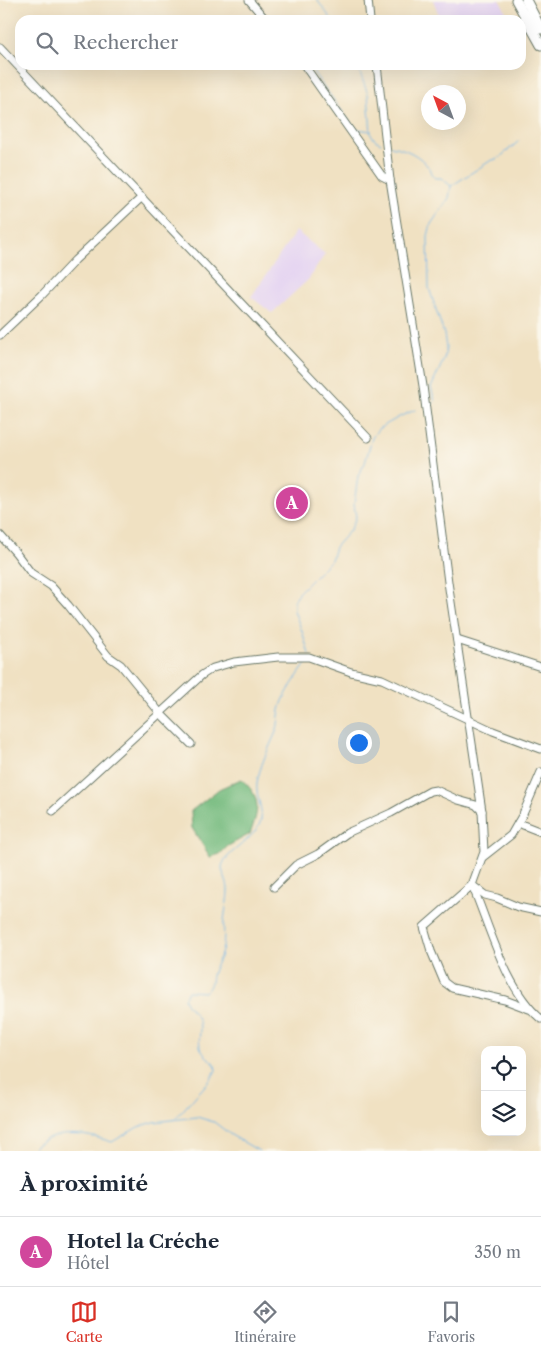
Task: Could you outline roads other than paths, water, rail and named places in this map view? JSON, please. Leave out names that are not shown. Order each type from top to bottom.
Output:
[{"type":"main road","points":[[516,0],[524,15]]},
{"type":"main road","points":[[526,0],[541,29]]},
{"type":"main road","points":[[526,18],[541,45]]},
{"type":"street","points":[[248,0],[262,15]]},
{"type":"street","points":[[368,0],[370,15]]},
{"type":"street","points":[[0,47],[15,63]]},
{"type":"street","points":[[22,70],[368,438]]},
{"type":"street","points":[[308,70],[382,176],[390,180]]},
{"type":"street","points":[[378,70],[390,180],[423,386],[482,811],[483,857],[472,885],[424,927],[431,951],[444,982],[452,988],[504,1000],[530,1010]]},
{"type":"street","points":[[0,335],[42,296],[75,260],[142,197]]},
{"type":"street","points":[[0,535],[31,573],[50,586],[68,605],[108,656],[122,665],[161,714],[192,744]]},
{"type":"street","points":[[457,640],[541,667]]},
{"type":"street","points":[[53,811],[202,675],[213,668],[234,662],[297,656],[309,657],[351,672],[382,679],[492,731],[541,749]]},
{"type":"street","points":[[483,857],[511,835],[541,772]]},
{"type":"street","points":[[274,887],[296,865],[318,854],[347,834],[430,791],[436,790],[458,800],[476,805],[482,811]]},
{"type":"street","points":[[518,823],[541,832]]},
{"type":"street","points":[[472,885],[485,895],[518,907],[541,912]]},
{"type":"street","points":[[472,885],[497,951],[516,988],[530,1010],[541,1019]]},
{"type":"waterway","points":[[317,0],[328,15]]},
{"type":"waterway","points":[[359,70],[368,94],[371,134],[375,140],[381,143]]},
{"type":"waterway","points":[[313,72],[353,126],[357,129],[371,131]]},
{"type":"waterway","points":[[432,405],[435,401],[431,388],[444,359],[446,348],[444,334],[429,288],[428,236],[431,224],[449,198],[451,186],[490,161],[499,158],[519,141]]},
{"type":"waterway","points":[[391,146],[417,156],[425,163],[435,178],[441,178],[451,186]]},
{"type":"waterway","points":[[309,654],[294,611],[294,602],[298,593],[331,560],[335,547],[351,529],[356,517],[354,504],[358,476],[365,463],[372,438],[378,429],[415,410]]},
{"type":"waterway","points":[[176,1118],[211,1079],[216,1070],[212,1061],[200,1047],[200,1027],[197,1016],[184,999],[188,991],[205,992],[210,984],[221,954],[228,898],[227,884],[222,868],[223,863],[232,852],[251,836],[260,823],[261,814],[257,788],[260,770],[277,729],[284,698],[308,661]]},
{"type":"waterway","points":[[30,1151],[48,1139],[58,1136],[69,1134],[90,1136],[112,1142],[138,1127],[154,1122],[197,1117],[214,1122],[231,1135],[259,1151]]},
{"type":"place","name":"Hotel la Créche","points":[[292,503]]}]
